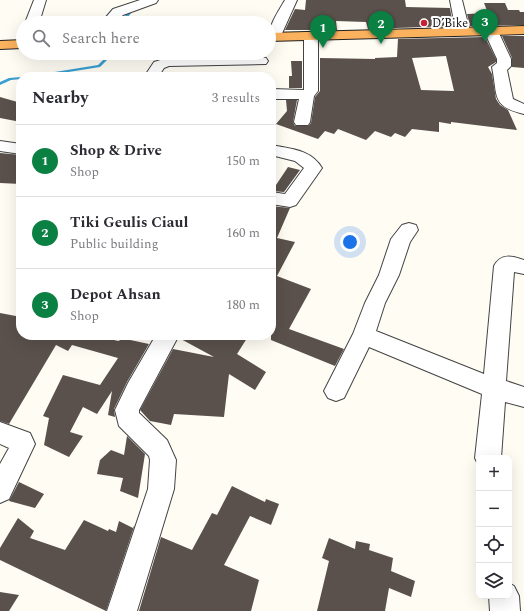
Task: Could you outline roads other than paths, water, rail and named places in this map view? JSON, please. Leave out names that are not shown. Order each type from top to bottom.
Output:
[{"type":"highway","points":[[276,37],[524,30]]},
{"type":"highway","points":[[0,45],[16,44]]},
{"type":"street","points":[[34,16],[40,0]]},
{"type":"street","points":[[114,16],[118,12],[152,0]]},
{"type":"street","points":[[276,29],[281,18],[286,0]]},
{"type":"street","points":[[456,0],[463,32]]},
{"type":"street","points":[[491,31],[504,59],[504,66],[499,67],[506,101],[512,106],[524,109]]},
{"type":"street","points":[[302,122],[308,95],[311,91],[311,36]]},
{"type":"street","points":[[154,72],[159,65],[167,62],[205,60]]},
{"type":"street","points":[[257,72],[261,60]]},
{"type":"street","points":[[276,94],[308,95]]},
{"type":"street","points":[[0,146],[16,148]]},
{"type":"street","points":[[276,151],[310,161],[313,168],[290,201],[276,199]]},
{"type":"street","points":[[336,391],[364,335],[375,303],[389,275],[401,239],[409,230]]},
{"type":"street","points":[[488,455],[504,266],[508,263],[524,267]]},
{"type":"street","points":[[364,335],[493,388],[524,397]]},
{"type":"street","points":[[122,611],[162,490],[163,460],[158,448],[128,418],[127,410],[136,390],[165,340]]},
{"type":"street","points":[[0,433],[20,441],[23,444],[0,490]]},
{"type":"street","points":[[504,599],[505,611]]},
{"type":"waterway","points":[[127,16],[131,11],[136,9]]},
{"type":"waterway","points":[[61,72],[99,66],[105,60]]},
{"type":"waterway","points":[[0,84],[10,79],[16,78]]},
{"type":"place","name":"D’Bike","points":[[424,23]]},
{"type":"place","name":"Depot Ahsan","points":[[485,42]]},
{"type":"place","name":"Tiki Geulis Ciaul","points":[[381,44]]},
{"type":"place","name":"Shop & Drive","points":[[323,48]]}]
